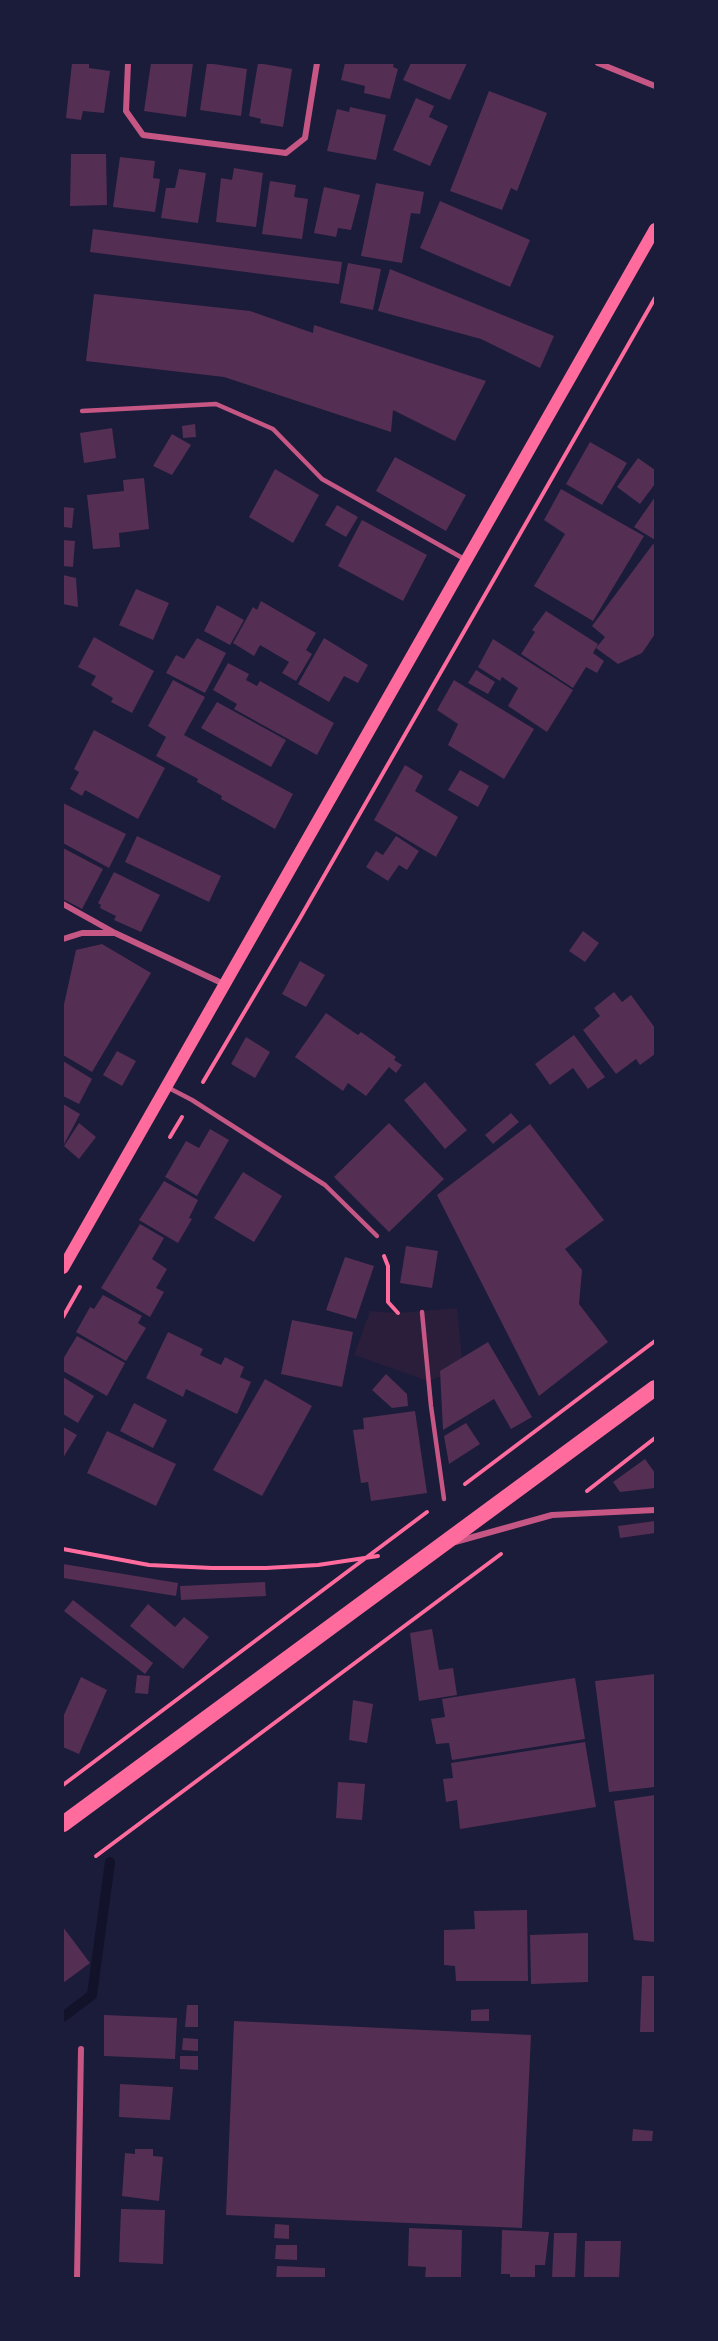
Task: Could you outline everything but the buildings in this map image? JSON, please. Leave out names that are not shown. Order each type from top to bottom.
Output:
[{"type":"highway","points":[[63,1824],[655,1388]]},
{"type":"main road","points":[[63,1268],[655,229]]},
{"type":"street","points":[[128,63],[126,111],[143,135],[286,153],[305,138],[317,63]]},
{"type":"street","points":[[598,63],[655,86]]},
{"type":"street","points":[[63,904],[115,933],[226,985]]},
{"type":"street","points":[[63,939],[82,933],[115,933]]},
{"type":"street","points":[[437,1547],[552,1515],[655,1510]]},
{"type":"street","points":[[77,2278],[81,2049]]},
{"type":"lane","points":[[82,411],[216,404],[273,429],[322,478],[466,560]]},
{"type":"lane","points":[[167,1087],[192,1100],[325,1185],[377,1236]]},
{"type":"lane","points":[[422,1312],[431,1406],[444,1499]]},
{"type":"path","points":[[169,1139],[300,918],[655,298]]},
{"type":"path","points":[[377,1236],[388,1266],[388,1302],[398,1313]]},
{"type":"path","points":[[63,1317],[87,1277]]},
{"type":"path","points":[[63,1785],[655,1341]]},
{"type":"path","points":[[552,1515],[655,1438]]},
{"type":"path","points":[[63,1549],[149,1565],[212,1568],[276,1568],[385,1555]]},
{"type":"path","points":[[96,1856],[505,1551]]},
{"type":"shaded area","points":[[457,1308],[463,1368],[428,1381],[354,1355],[370,1311],[398,1313]]},
{"type":"waterway","points":[[63,2017],[92,1995],[110,1862]]}]
